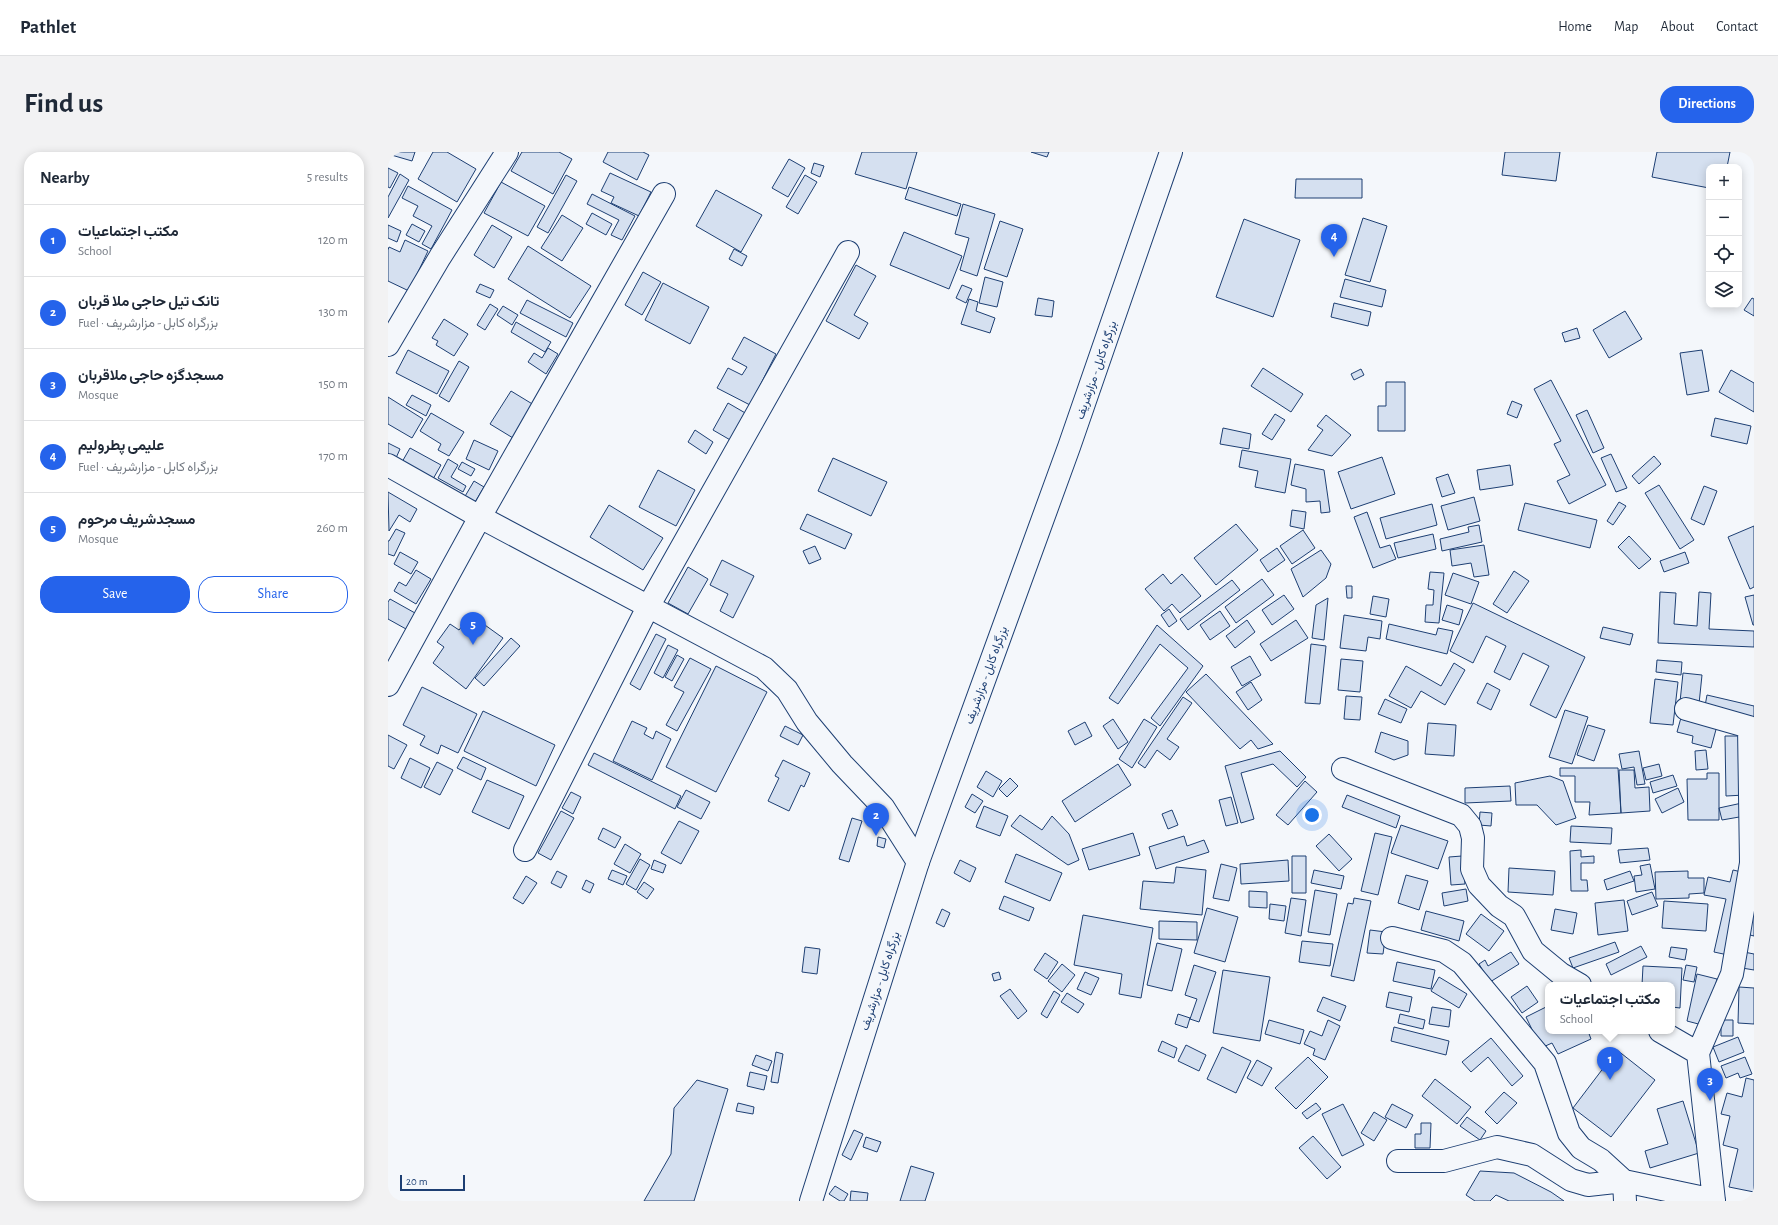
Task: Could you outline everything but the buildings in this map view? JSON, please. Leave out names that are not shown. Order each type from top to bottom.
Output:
[{"type":"main road","points":[[388,345],[440,257],[507,152]]},
{"type":"main road","name":"بزرگراه کابل - مزارشریف","points":[[810,1201],[918,862],[1069,447],[1171,152]]},
{"type":"main road","points":[[388,685],[480,517],[664,194]]},
{"type":"main road","points":[[525,850],[648,607],[848,252]]},
{"type":"main road","points":[[388,465],[480,517],[764,668],[787,690],[807,722],[842,764],[883,807],[918,862]]},
{"type":"main road","points":[[1398,1160],[1444,1161],[1497,1147],[1532,1155],[1571,1180],[1588,1185],[1624,1191],[1714,1201],[1698,1053],[1732,974],[1751,864],[1749,727],[1686,709]]},
{"type":"main road","points":[[1343,769],[1461,815],[1470,826],[1474,838],[1472,869],[1479,885],[1499,906],[1514,916],[1534,951],[1561,974],[1575,982]]},
{"type":"main road","points":[[1392,938],[1444,951],[1462,963],[1544,1063],[1569,1133],[1581,1148],[1601,1160],[1624,1191]]},
{"type":"main road","points":[[1665,1034],[1698,1053]]},
{"type":"place","name":"علیمی پطرولیم","points":[[1334,257]]},
{"type":"place","name":"مسجدشریف مرحوم","points":[[473,645]]},
{"type":"place","name":"تانک تیل حاجی ملا قربان","points":[[876,836]]},
{"type":"place","name":"مکتب اجتماعیات","points":[[1610,1080]]},
{"type":"place","name":"مسجدگزه حاجی ملاقربان","points":[[1710,1101]]}]
